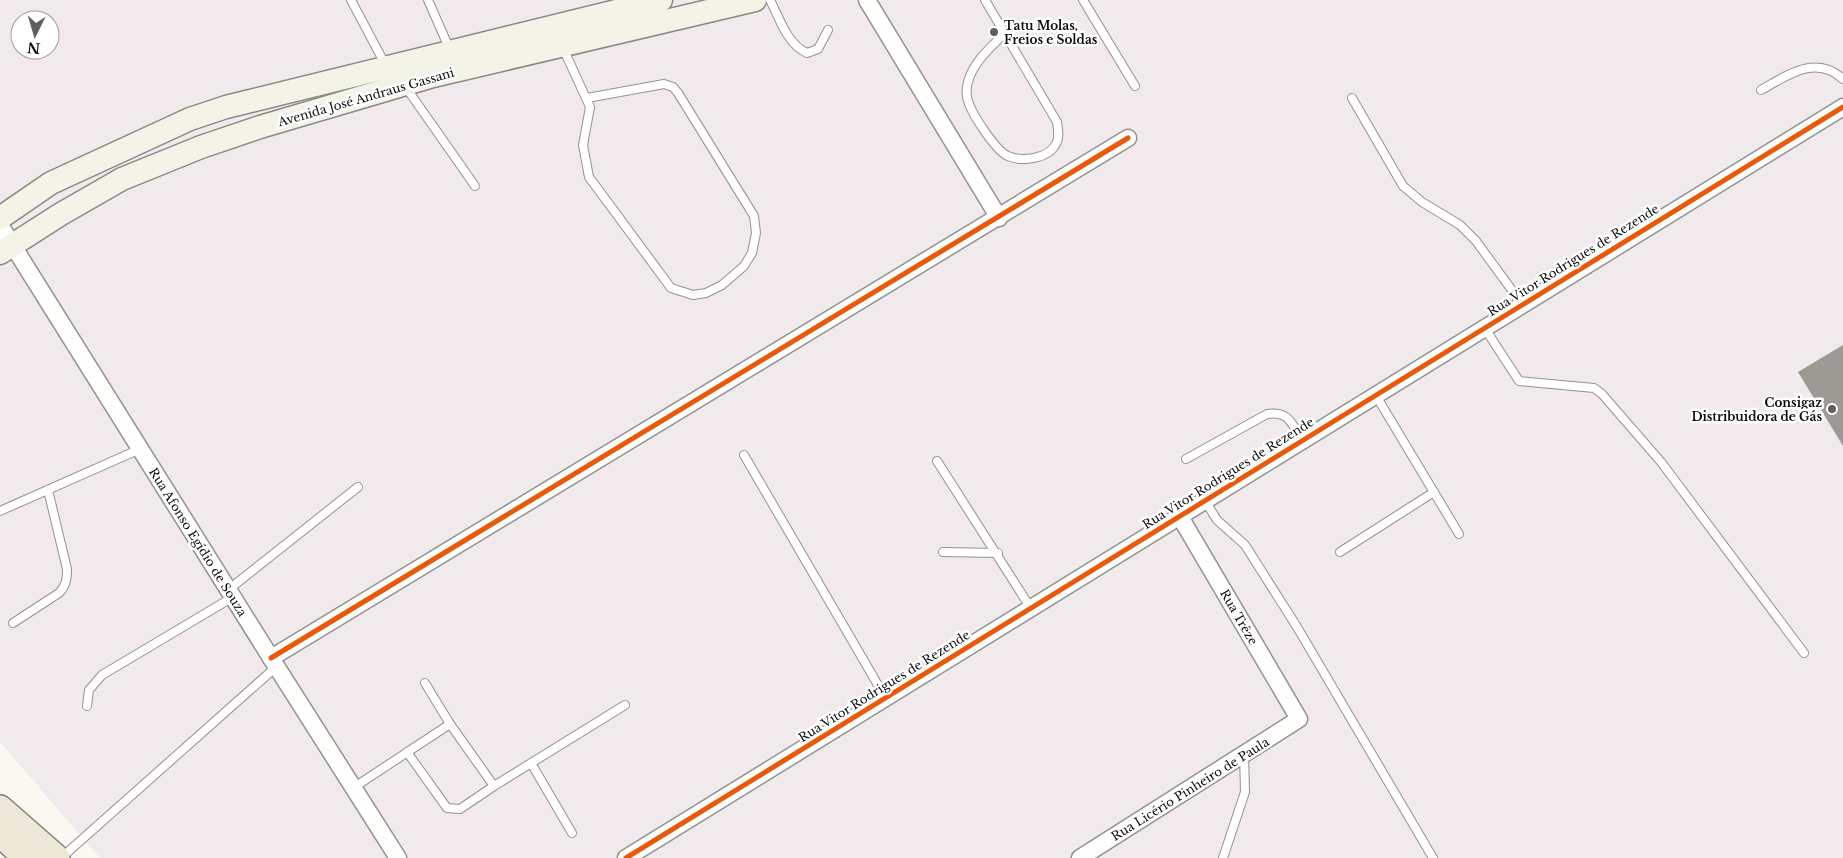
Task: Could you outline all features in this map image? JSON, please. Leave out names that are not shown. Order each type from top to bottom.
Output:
[{"type":"main road","name":"Avenida José Andraus Gassani","points":[[7,249],[122,179],[201,147],[278,121],[404,84],[451,52],[661,0]]},
{"type":"main road","name":"Avenida José Andraus Gassani","points":[[0,217],[51,183],[190,119],[226,107],[388,68],[431,67],[562,46],[686,8],[755,0]]},
{"type":"main road","points":[[190,119],[201,147]]},
{"type":"main road","points":[[2,820],[25,858]]},
{"type":"main road","points":[[2,820],[57,858]]},
{"type":"street","points":[[867,0],[999,218]]},
{"type":"street","name":"Rua Vitor Rodrigues de Rezende","points":[[626,858],[1204,499],[1843,107]]},
{"type":"street","points":[[274,663],[1128,138]]},
{"type":"street","name":"Rua Afonso Egídio de Souza","points":[[0,225],[7,249],[140,449],[398,858]]},
{"type":"street","name":"Rua Trêze","points":[[1179,515],[1299,719]]},
{"type":"street","name":"Rua Licério Pinheiro de Paula","points":[[1080,858],[1299,719]]},
{"type":"lane","points":[[350,0],[388,68]]},
{"type":"lane","points":[[428,0],[451,52]]},
{"type":"lane","points":[[770,0],[788,36],[801,50],[808,53],[818,49],[828,30]]},
{"type":"lane","points":[[985,0],[1005,33],[1057,122],[1059,134],[1056,144],[1048,154],[1036,158],[1020,159],[1007,156],[995,146],[969,105],[966,92],[969,80],[980,59],[1005,33]]},
{"type":"lane","points":[[1084,0],[1135,86]]},
{"type":"lane","points":[[562,46],[587,98],[590,118],[583,145],[589,177],[670,288],[693,295],[706,293],[722,285],[744,266],[752,253],[756,233],[754,216],[673,87],[664,84],[587,98]]},
{"type":"lane","points":[[1761,90],[1802,68],[1812,66],[1824,67],[1836,72],[1843,79]]},
{"type":"lane","points":[[404,84],[475,186]]},
{"type":"lane","points":[[1352,98],[1404,186],[1422,202],[1460,225],[1476,241],[1522,304]]},
{"type":"lane","points":[[1484,327],[1520,381],[1594,388],[1602,394],[1661,462],[1804,653]]},
{"type":"lane","points":[[1375,394],[1459,534]]},
{"type":"lane","points":[[1186,459],[1267,414],[1283,413],[1302,439]]},
{"type":"lane","points":[[0,511],[140,449]]},
{"type":"lane","points":[[744,455],[885,697]]},
{"type":"lane","points":[[937,462],[998,553],[1030,607]]},
{"type":"lane","points":[[87,706],[89,690],[94,681],[230,593],[358,487]]},
{"type":"lane","points":[[13,623],[60,593],[67,579],[67,570],[48,490]]},
{"type":"lane","points":[[1340,552],[1434,492]]},
{"type":"lane","points":[[1204,499],[1217,520],[1245,545],[1297,627],[1433,858]]},
{"type":"lane","points":[[943,552],[998,553]]},
{"type":"lane","points":[[61,858],[274,663]]},
{"type":"lane","points":[[425,683],[450,724],[494,786]]},
{"type":"lane","points":[[407,752],[447,808],[460,809],[625,705]]},
{"type":"lane","points":[[354,788],[450,724]]},
{"type":"lane","points":[[1223,858],[1245,792],[1244,754]]},
{"type":"lane","points":[[531,763],[572,833]]},
{"type":"shaded area","points":[[0,0],[1843,0],[1843,858],[100,858],[0,742]]},
{"type":"building","name":"Consigaz Distribuidora de Gás","points":[[1843,345],[1843,446],[1798,372]]},
{"type":"cycle path","points":[[626,858],[1843,107]]},
{"type":"cycle path","points":[[271,658],[1128,138]]},
{"type":"place","name":"Tatu Molas, Freios e Soldas","points":[[994,32]]},
{"type":"place","name":"Consigaz Distribuidora de Gás","points":[[1832,409]]}]
